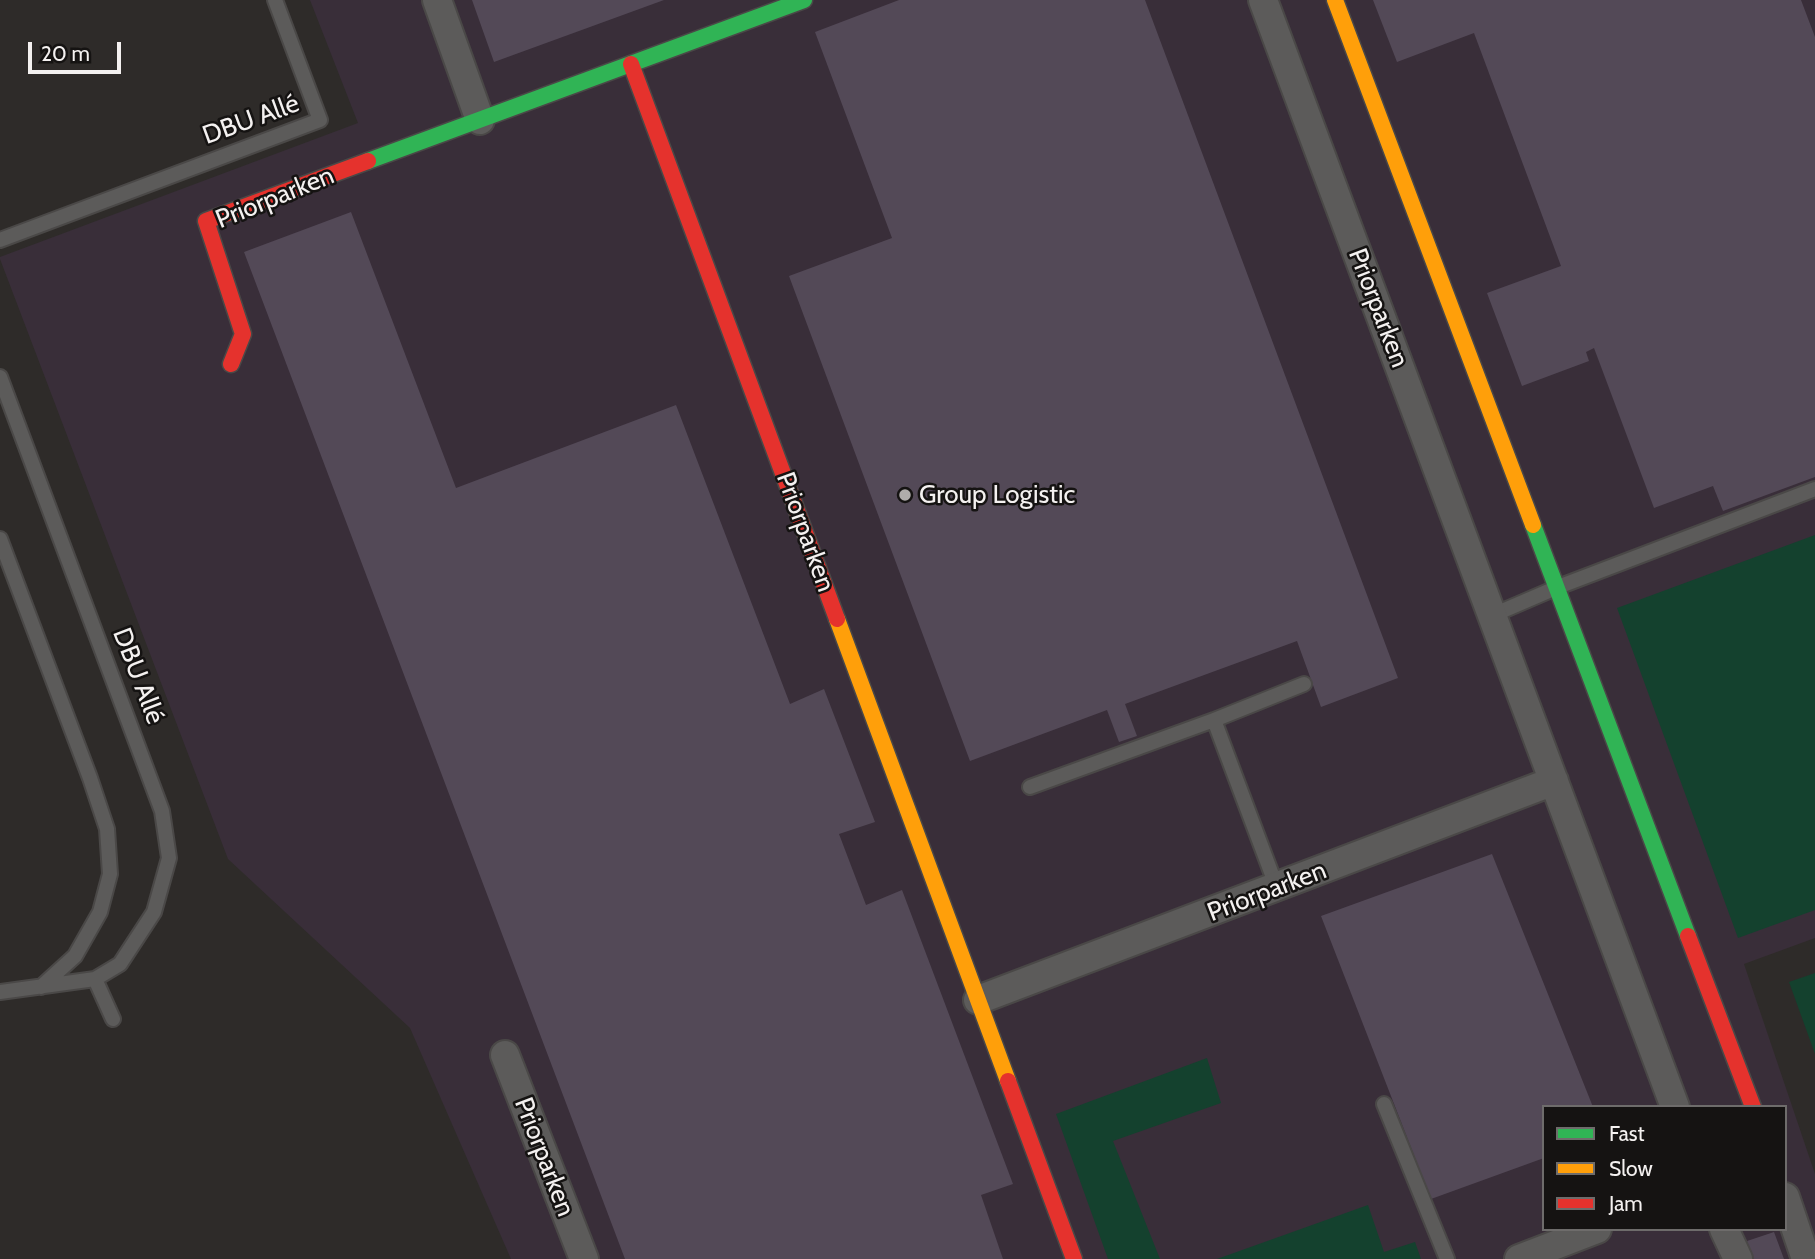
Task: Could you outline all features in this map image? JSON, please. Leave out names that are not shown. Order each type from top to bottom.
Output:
[{"type":"street","points":[[437,0],[480,120]]},
{"type":"street","name":"Priorparken","points":[[231,364],[243,334],[206,221],[804,0]]},
{"type":"street","name":"Priorparken","points":[[1263,0],[1674,1105]]},
{"type":"street","points":[[1335,0],[1751,1105]]},
{"type":"street","name":"Priorparken","points":[[631,64],[1074,1259]]},
{"type":"street","name":"Priorparken","points":[[978,1000],[1554,781]]},
{"type":"street","name":"Priorparken","points":[[505,1055],[584,1259]]},
{"type":"street","points":[[1787,1203],[1806,1259]]},
{"type":"street","points":[[1519,1259],[1592,1231]]},
{"type":"street","points":[[1725,1231],[1738,1259]]},
{"type":"lane","name":"DBU Allé","points":[[0,240],[320,120],[275,0]]},
{"type":"lane","name":"DBU Allé","points":[[0,377],[162,811],[169,858],[154,912],[120,964],[95,979],[0,992]]},
{"type":"lane","points":[[1493,615],[1558,587],[1815,489]]},
{"type":"lane","points":[[0,539],[107,829],[110,874],[100,912],[75,956],[41,987]]},
{"type":"lane","points":[[1030,787],[1304,684]]},
{"type":"lane","points":[[1214,720],[1277,888]]},
{"type":"lane","points":[[95,979],[113,1019]]},
{"type":"lane","points":[[1384,1104],[1447,1259]]},
{"type":"shaded area","points":[[310,0],[1815,0],[1815,938],[1744,964],[1815,1174],[1815,1259],[511,1259],[410,1028],[228,859],[0,257],[358,123]]},
{"type":"green space","points":[[1815,535],[1815,910],[1738,938],[1617,608]]},
{"type":"green space","points":[[1815,973],[1815,1054],[1789,982]]},
{"type":"green space","points":[[1207,1058],[1221,1103],[1113,1141],[1160,1259],[1108,1259],[1056,1114]]},
{"type":"green space","points":[[1368,1205],[1384,1252],[1415,1242],[1421,1259],[1217,1259]]},
{"type":"building","points":[[472,0],[664,0],[494,62]]},
{"type":"building","points":[[899,0],[1145,0],[1398,678],[1321,707],[1297,641],[1125,704],[1137,736],[1119,742],[1107,710],[970,761],[789,276],[892,238],[815,32]]},
{"type":"building","points":[[1373,0],[1801,0],[1815,37],[1815,477],[1723,511],[1713,486],[1654,508],[1594,348],[1586,352],[1589,361],[1522,386],[1487,293],[1561,266],[1474,33],[1397,62]]},
{"type":"building","points":[[351,212],[456,488],[676,405],[790,704],[824,689],[875,822],[839,834],[866,905],[902,890],[1013,1184],[981,1195],[1003,1259],[625,1259],[244,252]]},
{"type":"building","points":[[1492,854],[1592,1105],[1542,1105],[1542,1159],[1431,1199],[1321,916]]},
{"type":"building","points":[[1774,1232],[1784,1259],[1753,1259],[1747,1241]]},
{"type":"traffic: fast","points":[[368,161],[804,0]]},
{"type":"traffic: fast","points":[[1533,525],[1688,936]]},
{"type":"traffic: slow","points":[[1335,0],[1533,525]]},
{"type":"traffic: slow","points":[[837,619],[1008,1081]]},
{"type":"traffic: jam","points":[[631,64],[837,619]]},
{"type":"traffic: jam","points":[[231,364],[243,334],[206,221],[368,161]]},
{"type":"traffic: jam","points":[[1688,936],[1752,1105]]},
{"type":"traffic: jam","points":[[1008,1081],[1074,1259]]},
{"type":"place","name":"Group Logistic","points":[[905,495]]}]
